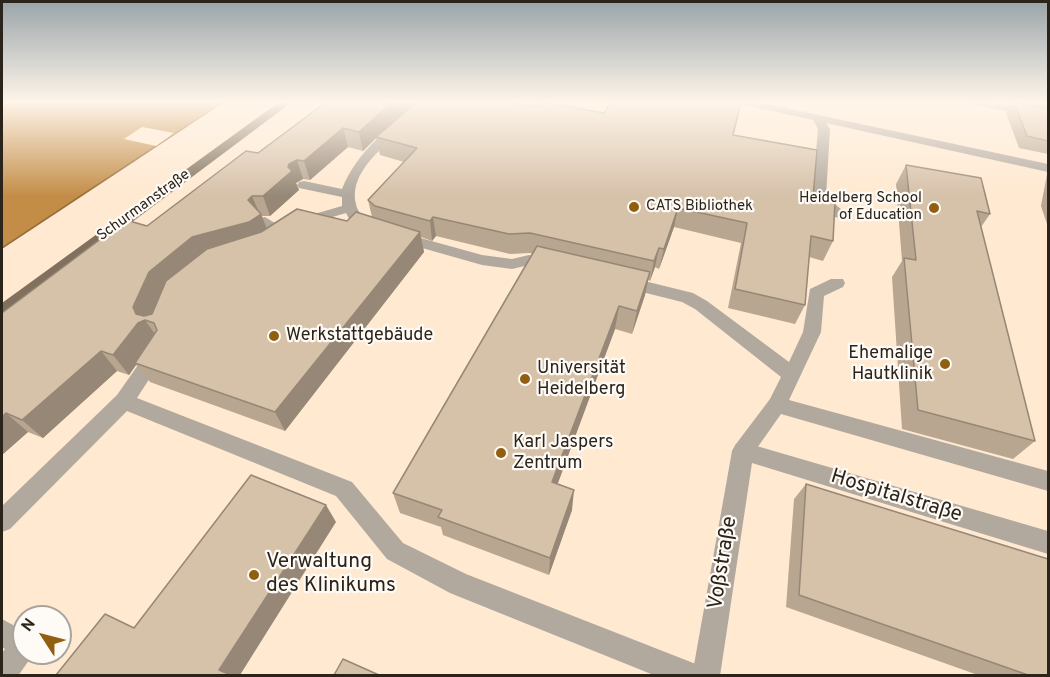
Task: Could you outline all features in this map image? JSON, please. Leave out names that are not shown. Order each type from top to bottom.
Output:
[{"type":"main road","name":"Schurmanstraße","points":[[2,311],[243,134]]},
{"type":"street","points":[[388,134],[377,144],[357,172],[349,201],[357,221],[373,230],[482,260],[512,264],[530,260],[572,270]]},
{"type":"street","points":[[824,134],[819,198],[840,214]]},
{"type":"street","points":[[890,134],[1048,168]]},
{"type":"street","points":[[304,185],[349,201]]},
{"type":"street","points":[[265,220],[278,237],[300,222],[349,201]]},
{"type":"street","points":[[603,277],[687,297],[701,305],[792,375]]},
{"type":"street","points":[[742,452],[777,405],[792,375],[812,332],[816,293],[837,283]]},
{"type":"street","points":[[2,521],[124,400],[160,349]]},
{"type":"street","points":[[124,400],[344,489],[395,551],[459,584],[691,675]]},
{"type":"street","points":[[777,405],[1048,481]]},
{"type":"street","name":"Hospitalstraße","points":[[742,452],[1048,543]]},
{"type":"street","name":"Voßstraße","points":[[706,675],[742,452]]},
{"type":"street","points":[[2,632],[24,646],[2,674]]},
{"type":"shaded area","points":[[2,134],[175,134],[2,248]]},
{"type":"pier","points":[[132,134],[173,134],[156,146],[124,139]]},
{"type":"building","points":[[284,134],[336,134],[304,161],[297,160],[289,164],[288,167],[292,171],[263,196],[252,196],[248,200],[261,214],[249,222],[192,237],[149,272],[133,307],[136,314],[144,316],[152,314],[166,281],[207,249],[261,232],[297,209],[347,221],[356,212],[420,232],[275,412],[135,363],[157,330],[154,323],[145,320],[138,323],[113,355],[101,351],[22,420],[6,413],[2,417],[2,313],[126,220],[147,226],[246,151],[258,153]]},
{"type":"building","points":[[380,134],[733,134],[817,150],[813,198],[835,202],[833,241],[811,236],[805,305],[735,289],[747,223],[678,208],[664,249],[659,248],[654,261],[530,233],[509,234],[433,217],[430,221],[375,206],[368,200],[417,148],[376,137]]},
{"type":"building","points":[[1026,134],[1048,134],[1048,141],[1027,136]]},
{"type":"building","points":[[906,165],[981,178],[990,214],[977,211],[1035,441],[918,410],[904,258],[916,260]]},
{"type":"building","name":"Karl Jaspers Zentrum","points":[[537,246],[650,272],[637,311],[619,306],[552,482],[574,490],[550,558],[438,517],[442,510],[393,493]]},
{"type":"building","name":"Verwaltung des Klinikums","points":[[251,475],[326,505],[219,670],[231,675],[56,675],[64,665],[72,665],[72,655],[105,614],[134,628]]},
{"type":"building","points":[[806,484],[1048,559],[1048,675],[1028,675],[799,595]]},
{"type":"building","points":[[343,659],[379,675],[334,675]]},
{"type":"place","name":"CATS Bibliothek","points":[[634,207]]},
{"type":"place","name":"Heidelberg School of Education","points":[[934,208]]},
{"type":"place","name":"Werkstattgebäude","points":[[274,336]]},
{"type":"place","name":"Ehemalige Hautklinik","points":[[945,364]]},
{"type":"place","name":"Universität Heidelberg","points":[[525,379]]},
{"type":"place","name":"Karl Jaspers Zentrum","points":[[501,453]]},
{"type":"place","name":"Verwaltung des Klinikums","points":[[254,575]]}]
